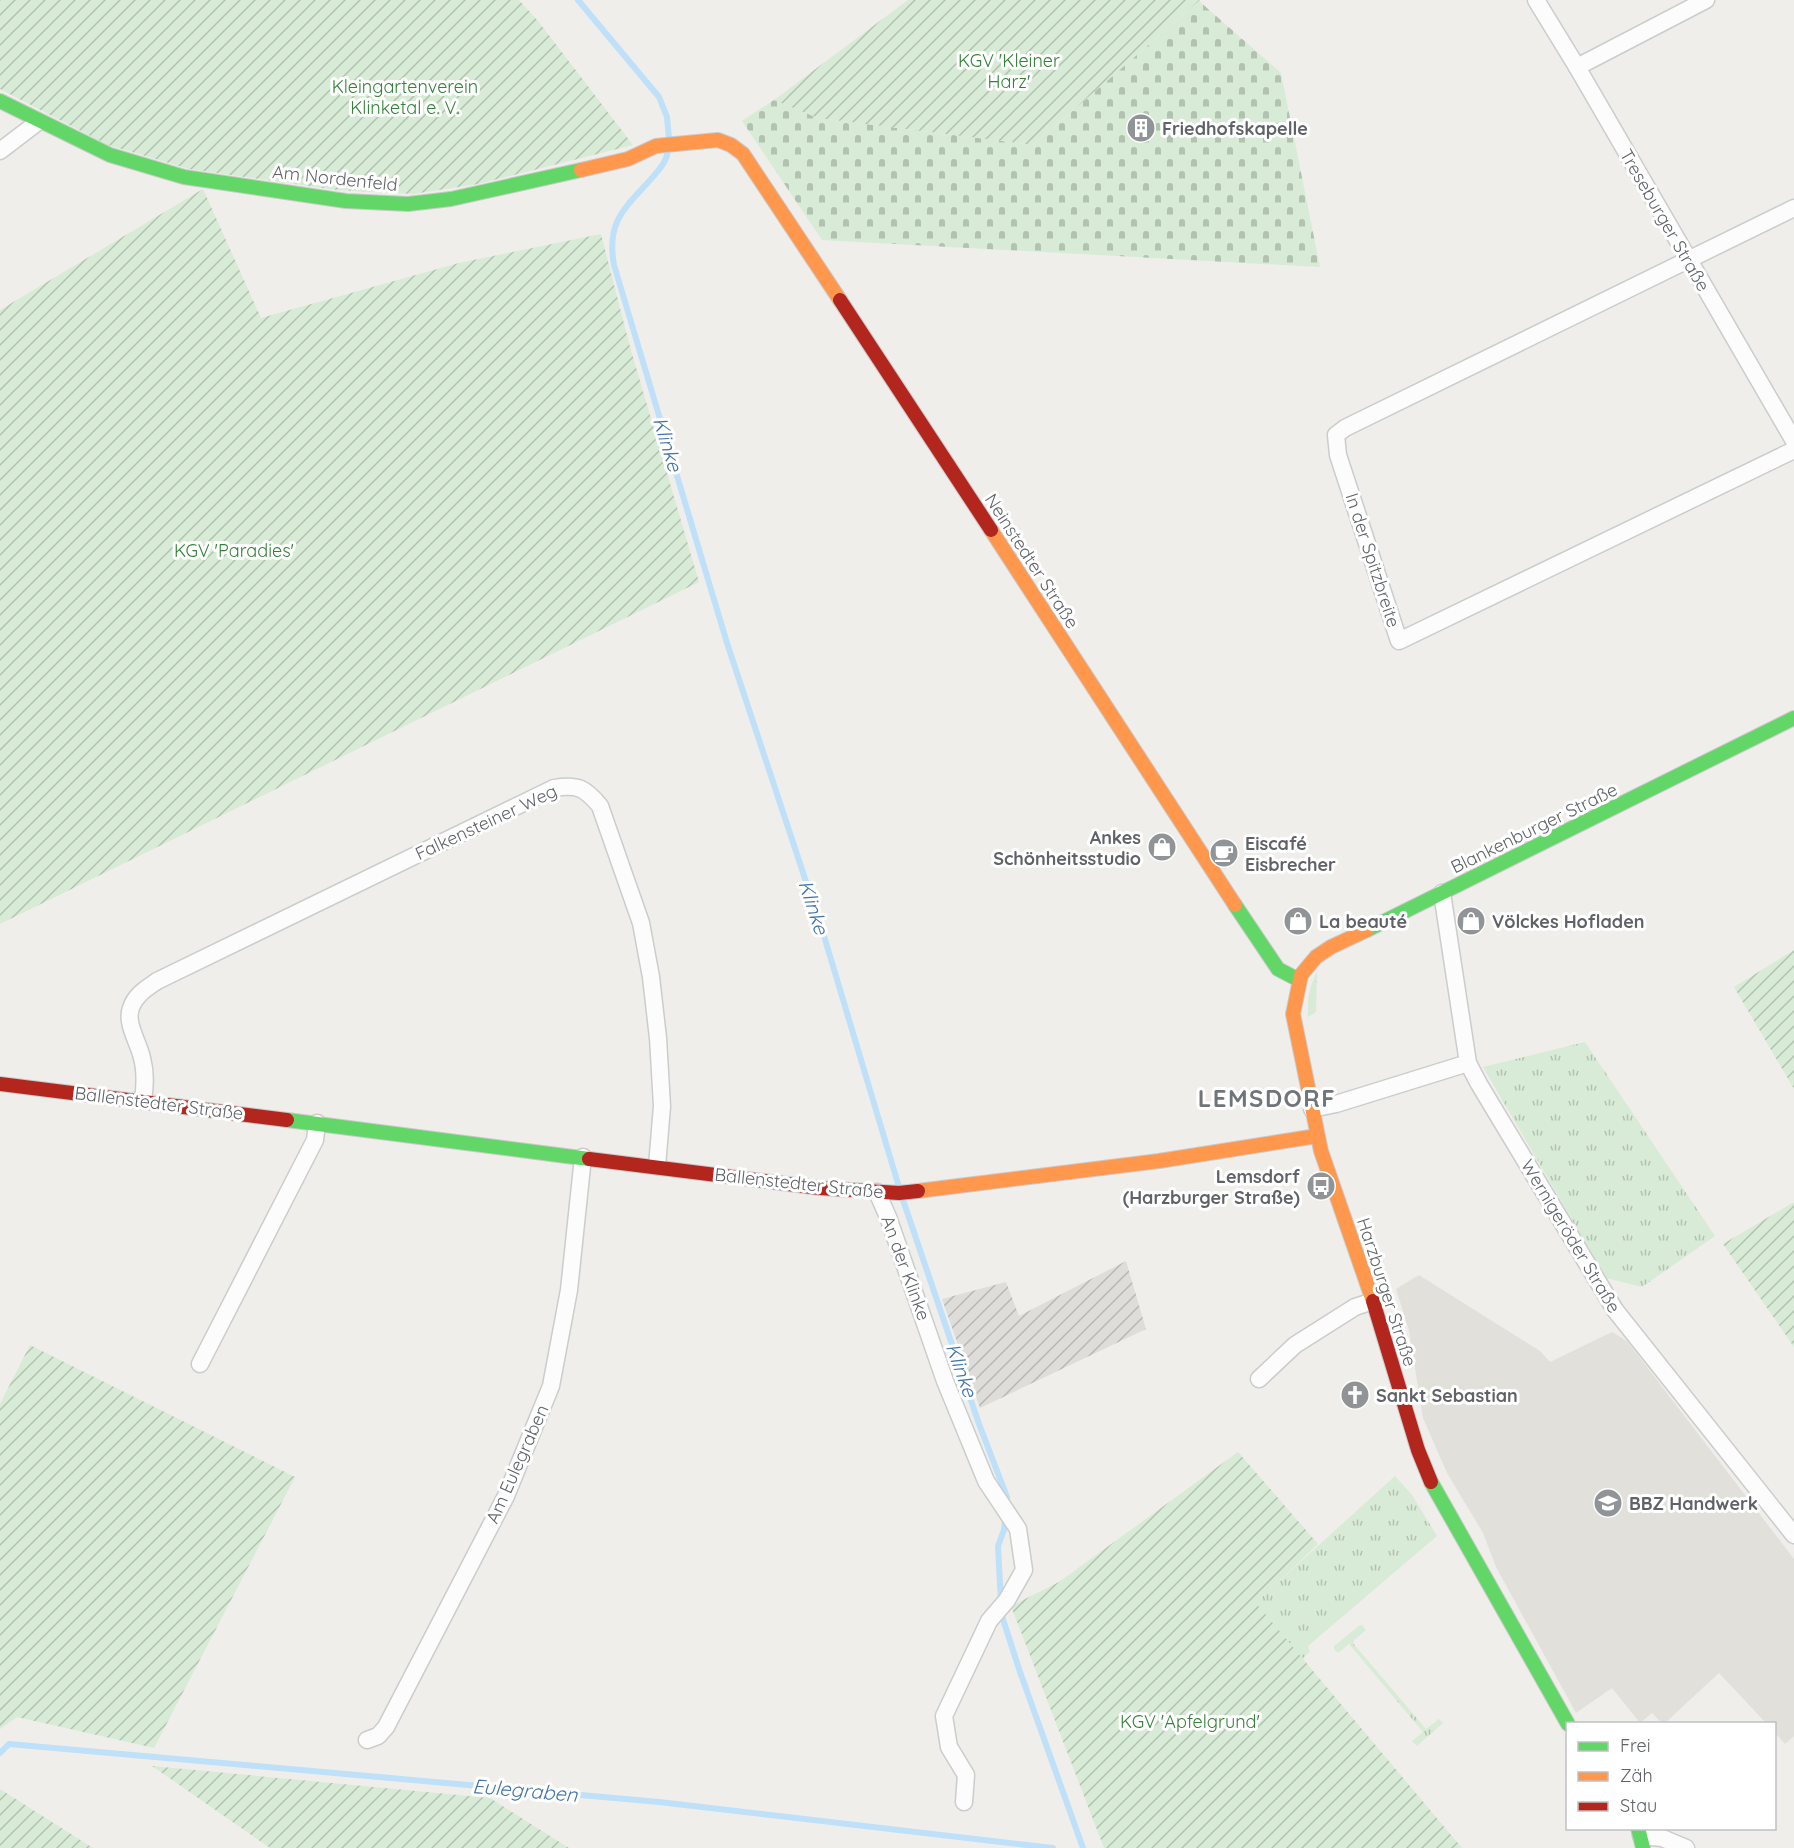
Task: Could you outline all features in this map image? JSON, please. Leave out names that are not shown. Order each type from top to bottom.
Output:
[{"type":"street","name":"Treseburger Straße","points":[[1536,0],[1794,441]]},
{"type":"street","points":[[1577,67],[1706,0]]},
{"type":"street","name":"Am Nordenfeld","points":[[0,101],[38,122],[110,155],[183,177],[346,201],[408,204],[451,199],[628,159],[656,146],[688,142],[718,140],[731,145],[743,154]]},
{"type":"street","points":[[0,151],[38,122]]},
{"type":"street","name":"Neinstedter Straße","points":[[743,154],[1270,959],[1278,969],[1299,980]]},
{"type":"street","points":[[1689,261],[1794,208]]},
{"type":"street","name":"In der Spitzbreite","points":[[1689,261],[1345,428],[1336,435],[1338,455],[1399,641],[1794,450]]},
{"type":"street","name":"Blankenburger Straße","points":[[1299,980],[1308,965],[1326,950],[1794,718]]},
{"type":"street","name":"Falkensteiner Weg","points":[[143,1101],[146,1078],[142,1057],[130,1022],[130,1008],[140,992],[157,981],[554,788],[570,785],[587,791],[600,806],[641,923],[651,977],[658,1038],[662,1106],[657,1166]]},
{"type":"street","name":"Wernigeröder Straße","points":[[1443,893],[1468,1063],[1615,1310],[1794,1535]]},
{"type":"street","name":"Harzburger Straße","points":[[1299,980],[1293,1014],[1317,1136],[1333,1189],[1373,1301],[1415,1442],[1427,1473],[1567,1722]]},
{"type":"street","points":[[1312,1109],[1336,1104],[1468,1063]]},
{"type":"street","name":"Ballenstedter Straße","points":[[0,1084],[820,1188],[883,1193],[908,1192],[1159,1161],[1317,1136]]},
{"type":"street","points":[[200,1364],[315,1140],[317,1124]]},
{"type":"street","name":"Am Eulegraben","points":[[367,1740],[378,1736],[386,1727],[496,1516],[550,1386],[569,1290],[583,1157]]},
{"type":"street","name":"An der Klinke","points":[[883,1193],[888,1217],[945,1380],[993,1494],[1018,1529],[1024,1570],[1007,1600],[989,1620],[944,1716],[949,1747],[966,1775],[964,1802]]},
{"type":"street","points":[[1259,1379],[1295,1345],[1355,1307],[1373,1301]]},
{"type":"street","points":[[1641,1838],[1662,1839],[1686,1848]]},
{"type":"shaded area","points":[[1126,1261],[1146,1329],[980,1408],[942,1299],[1006,1282],[1019,1316]]},
{"type":"shaded area","name":"BBZ Handwerk","points":[[1419,1275],[1540,1351],[1550,1362],[1612,1332],[1627,1341],[1794,1559],[1794,1736],[1785,1744],[1776,1734],[1776,1722],[1765,1722],[1719,1673],[1666,1722],[1661,1722],[1652,1713],[1639,1722],[1612,1688],[1576,1713],[1496,1567],[1483,1533],[1447,1473],[1423,1418],[1409,1331],[1396,1289]]},
{"type":"green space","name":"Kleingartenverein Klinketal e. V.","points":[[0,0],[519,0],[538,21],[633,145],[478,184],[413,194],[337,190],[189,169],[108,145],[0,89]]},
{"type":"green space","name":"KGV 'Kleiner Harz'","points":[[908,0],[1200,0],[1033,145],[818,118],[774,100]]},
{"type":"green space","points":[[1199,1],[1281,73],[1320,267],[822,240],[742,121],[774,100],[818,118],[1033,145]]},
{"type":"green space","name":"KGV 'Paradies'","points":[[203,189],[261,318],[459,263],[601,234],[630,347],[699,582],[0,924],[0,310]]},
{"type":"green space","points":[[1794,950],[1794,1089],[1734,987]]},
{"type":"green space","points":[[1317,972],[1316,1012],[1308,1017],[1309,994]]},
{"type":"green space","points":[[1585,1042],[1715,1236],[1642,1287],[1606,1278],[1483,1067]]},
{"type":"green space","points":[[1794,1202],[1794,1347],[1723,1244]]},
{"type":"green space","points":[[30,1345],[295,1477],[154,1748],[17,1717],[0,1729],[0,1404]]},
{"type":"green space","name":"KGV 'Apfelgrund'","points":[[1238,1452],[1318,1544],[1256,1603],[1462,1848],[1104,1848],[1011,1606],[1059,1582]]},
{"type":"green space","points":[[1395,1476],[1412,1495],[1437,1536],[1308,1646],[1310,1652],[1302,1659],[1255,1603]]},
{"type":"green space","points":[[1360,1625],[1366,1630],[1352,1642],[1426,1729],[1439,1719],[1443,1723],[1417,1746],[1412,1741],[1423,1732],[1349,1644],[1338,1653],[1334,1649],[1334,1646]]},
{"type":"green space","points":[[152,1766],[490,1798],[569,1848],[270,1848]]},
{"type":"green space","points":[[0,1789],[93,1848],[0,1848]]},
{"type":"waterway","name":"Klinke","points":[[578,0],[659,97],[667,117],[669,139]]},
{"type":"waterway","name":"Klinke","points":[[668,149],[660,168],[626,207],[615,226],[612,250],[614,265],[727,643],[824,936],[899,1187]]},
{"type":"waterway","name":"Klinke","points":[[902,1197],[979,1424],[1007,1497],[1006,1504]]},
{"type":"waterway","name":"Klinke","points":[[1001,1602],[998,1546],[1004,1530],[1005,1518]]},
{"type":"waterway","name":"Klinke","points":[[1001,1613],[1083,1848]]},
{"type":"waterway","name":"Eulegraben","points":[[0,1753],[9,1744],[659,1802],[1053,1848]]},
{"type":"traffic: fast","points":[[0,101],[110,155],[184,177],[346,201],[408,204],[451,199],[581,170]]},
{"type":"traffic: fast","points":[[1367,930],[1794,718]]},
{"type":"traffic: fast","points":[[1235,905],[1278,969],[1299,980]]},
{"type":"traffic: fast","points":[[287,1120],[589,1159]]},
{"type":"traffic: fast","points":[[1431,1482],[1567,1722]]},
{"type":"traffic: fast","points":[[1638,1830],[1643,1848]]},
{"type":"traffic: slow","points":[[581,170],[628,159],[656,146],[718,140],[731,145],[743,154],[840,300]]},
{"type":"traffic: slow","points":[[991,530],[1235,905]]},
{"type":"traffic: slow","points":[[1367,930],[1331,947],[1316,957],[1301,975],[1293,1014],[1321,1151],[1373,1301]]},
{"type":"traffic: slow","points":[[918,1191],[1159,1161],[1317,1136]]},
{"type":"traffic: jam","points":[[840,300],[991,530]]},
{"type":"traffic: jam","points":[[0,1084],[287,1120]]},
{"type":"traffic: jam","points":[[589,1159],[820,1188],[899,1193],[918,1191]]},
{"type":"traffic: jam","points":[[1373,1301],[1418,1450],[1431,1482]]},
{"type":"place","name":"Friedhofskapelle","points":[[1141,128]]},
{"type":"place","name":"Ankes Schönheitsstudio","points":[[1162,847]]},
{"type":"place","name":"Eiscafé Eisbrecher","points":[[1224,853]]},
{"type":"place","name":"La beauté","points":[[1298,921]]},
{"type":"place","name":"Völckes Hofladen","points":[[1471,921]]},
{"type":"place","name":"Lemsdorf (Harzburger Straße)","points":[[1321,1186]]},
{"type":"place","name":"Sankt Sebastian","points":[[1355,1395]]},
{"type":"place","name":"BBZ Handwerk","points":[[1608,1503]]},
{"type":"district","name":"LEMSDORF","points":[[1267,1098]]}]
